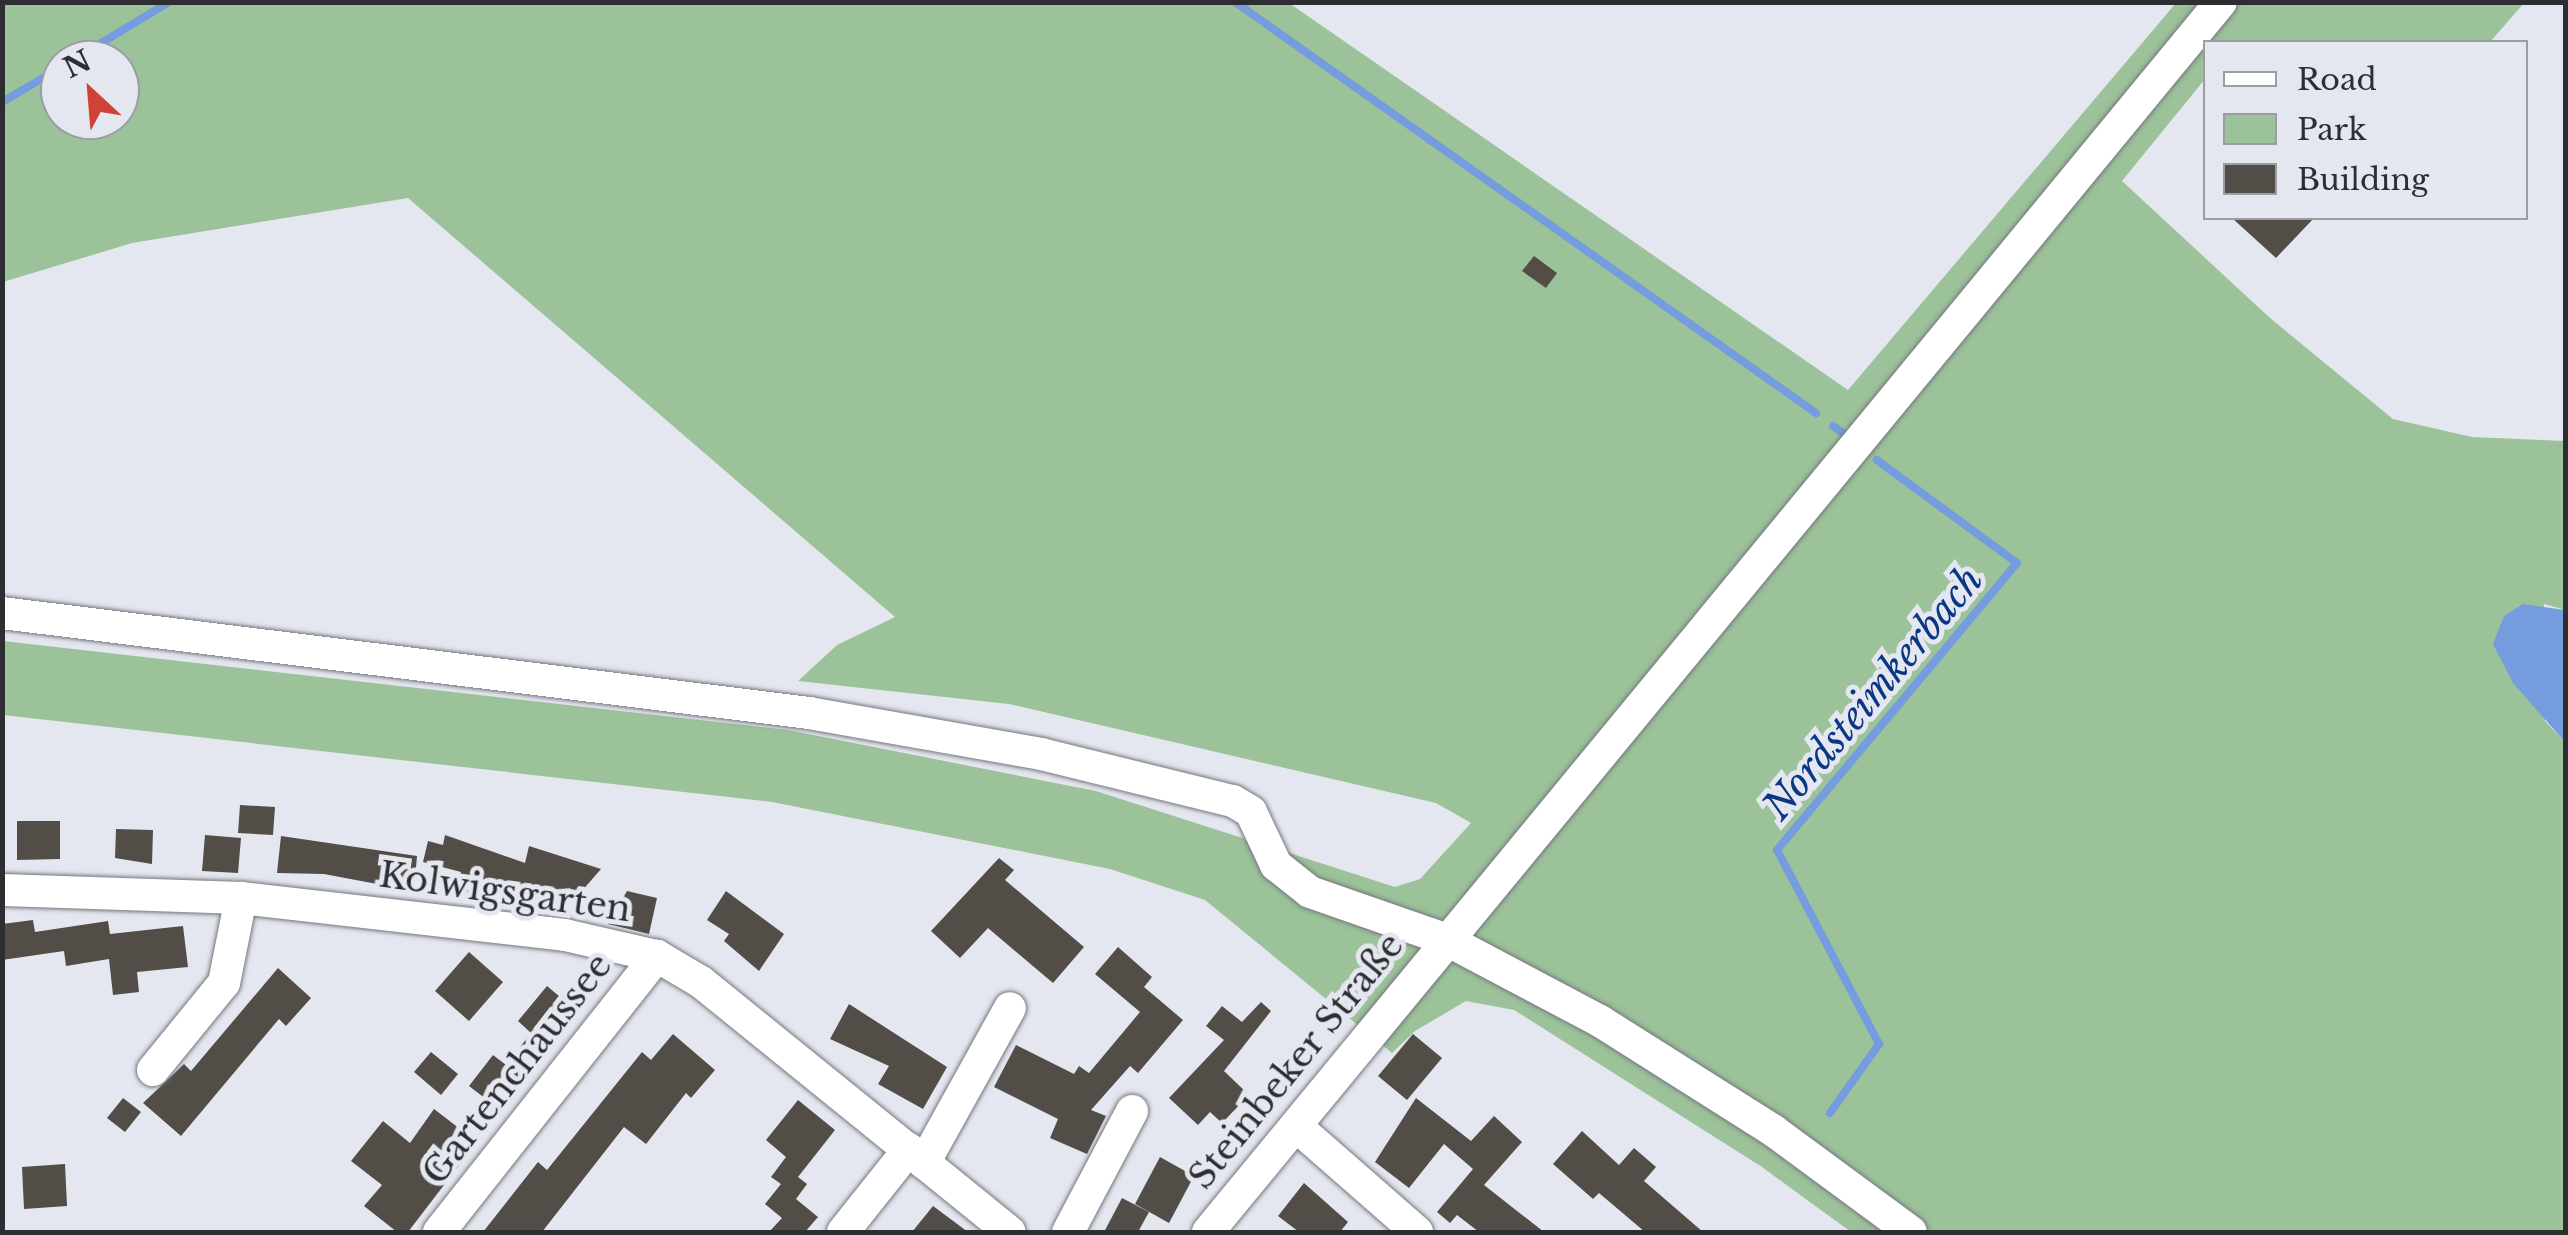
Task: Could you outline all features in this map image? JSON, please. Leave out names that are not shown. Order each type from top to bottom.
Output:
[{"type":"street","name":"Steinbeker Straße","points":[[1208,1232],[1445,939],[2221,2]]},
{"type":"street","points":[[2,613],[809,713],[1041,754],[1233,801],[1251,812],[1276,865],[1310,892],[1445,939],[1694,1079],[1911,1232]]},
{"type":"street","name":"Kolwigsgarten","points":[[2,890],[241,898],[565,934],[657,956],[702,982],[1010,1232]]},
{"type":"street","points":[[153,1070],[224,983],[241,898]]},
{"type":"street","name":"Gartenchaussee","points":[[439,1232],[657,956]]},
{"type":"street","points":[[843,1232],[917,1156],[1010,1008]]},
{"type":"street","points":[[1068,1232],[1132,1111]]},
{"type":"street","points":[[1296,1126],[1418,1232]]},
{"type":"green space","points":[[2,3],[1289,3],[1848,390],[2176,3],[2524,3],[2492,40],[2203,40],[2203,81],[2122,181],[2270,318],[2393,419],[2472,437],[2565,441],[2565,610],[2544,604],[2545,721],[2565,742],[2565,1232],[1851,1232],[1762,1167],[1514,1010],[1466,1001],[1415,1031],[1392,1053],[1205,900],[1110,869],[772,802],[3,715],[3,641],[788,730],[1096,791],[1395,887],[1420,879],[1471,823],[1436,803],[1009,704],[798,681],[837,645],[895,617],[408,198],[132,243],[3,282]]},
{"type":"water","points":[[2523,604],[2565,610],[2565,742],[2513,683],[2493,644],[2504,616]]},
{"type":"building","points":[[2234,220],[2312,220],[2276,258]]},
{"type":"building","points":[[1534,256],[1557,273],[1546,288],[1522,271]]},
{"type":"building","points":[[240,805],[275,807],[273,835],[238,833]]},
{"type":"building","points":[[17,821],[60,821],[60,859],[17,860]]},
{"type":"building","points":[[116,829],[153,830],[152,864],[115,858]]},
{"type":"building","points":[[205,835],[241,838],[238,873],[202,871]]},
{"type":"building","points":[[445,835],[525,863],[529,846],[601,869],[574,900],[503,884],[498,901],[456,889],[461,872],[423,862],[428,841],[443,845]]},
{"type":"building","points":[[281,836],[417,856],[414,891],[324,874],[277,873]]},
{"type":"building","points":[[999,858],[1014,870],[1005,880],[1084,947],[1053,983],[988,928],[960,958],[931,931]]},
{"type":"building","points":[[627,891],[657,898],[649,934],[608,924]]},
{"type":"building","points":[[726,891],[784,934],[759,971],[724,941],[729,934],[707,920]]},
{"type":"building","points":[[33,920],[35,932],[108,921],[110,934],[183,926],[188,967],[137,972],[139,992],[113,995],[109,959],[66,966],[64,951],[2,960],[2,924]]},
{"type":"building","points":[[1118,947],[1152,977],[1144,987],[1183,1020],[1138,1073],[1130,1066],[1091,1110],[1106,1116],[1087,1154],[1050,1138],[1058,1119],[994,1087],[1016,1045],[1074,1074],[1079,1066],[1089,1073],[1140,1012],[1095,974]]},
{"type":"building","points":[[469,952],[503,982],[469,1021],[435,991]]},
{"type":"building","points":[[278,968],[311,998],[286,1026],[279,1019],[181,1136],[143,1103],[184,1064],[191,1071]]},
{"type":"building","points":[[547,986],[578,1012],[503,1112],[469,1086],[493,1055],[506,1065],[531,1033],[518,1021]]},
{"type":"building","points":[[1261,1002],[1271,1011],[1224,1071],[1249,1095],[1222,1123],[1210,1112],[1198,1125],[1169,1098],[1224,1040],[1206,1026],[1222,1006],[1242,1022]]},
{"type":"building","points":[[849,1004],[947,1067],[923,1109],[878,1084],[889,1066],[830,1039]]},
{"type":"building","points":[[673,1034],[715,1070],[691,1098],[686,1093],[646,1144],[624,1127],[542,1232],[483,1232],[538,1162],[547,1170],[642,1052],[651,1060]]},
{"type":"building","points":[[1413,1034],[1442,1058],[1407,1100],[1378,1076]]},
{"type":"building","points":[[431,1052],[458,1074],[441,1095],[414,1072]]},
{"type":"building","points":[[123,1098],[141,1112],[125,1132],[107,1118]]},
{"type":"building","points":[[1416,1098],[1471,1141],[1494,1116],[1522,1142],[1484,1185],[1544,1232],[1479,1232],[1457,1215],[1450,1223],[1437,1212],[1473,1169],[1444,1144],[1409,1188],[1375,1162]]},
{"type":"building","points":[[798,1100],[835,1130],[798,1177],[807,1184],[796,1199],[818,1217],[805,1232],[769,1232],[782,1218],[765,1204],[781,1184],[771,1177],[786,1157],[766,1140]]},
{"type":"building","points":[[434,1109],[477,1142],[408,1232],[397,1232],[364,1206],[382,1185],[351,1161],[383,1121],[410,1143]]},
{"type":"building","points":[[1582,1131],[1619,1165],[1634,1148],[1656,1167],[1644,1181],[1703,1232],[1645,1232],[1599,1193],[1593,1199],[1553,1164]]},
{"type":"building","points":[[1160,1157],[1194,1176],[1169,1223],[1135,1204]]},
{"type":"building","points":[[65,1164],[67,1206],[24,1209],[22,1167]]},
{"type":"building","points":[[1304,1183],[1348,1222],[1340,1232],[1299,1232],[1278,1216]]},
{"type":"building","points":[[1122,1198],[1149,1212],[1138,1232],[1104,1232]]},
{"type":"building","points":[[933,1206],[968,1232],[912,1232]]},
{"type":"waterway","name":"Nordsteimkerbach","points":[[106,40],[169,2]]},
{"type":"waterway","name":"Nordsteimkerbach","points":[[1235,2],[1816,413]]},
{"type":"waterway","name":"Nordsteimkerbach","points":[[2,102],[40,80]]},
{"type":"waterway","name":"Nordsteimkerbach","points":[[1833,426],[1843,433]]},
{"type":"waterway","name":"Nordsteimkerbach","points":[[1830,1113],[1879,1044],[1777,850],[2017,563],[1877,460]]}]
